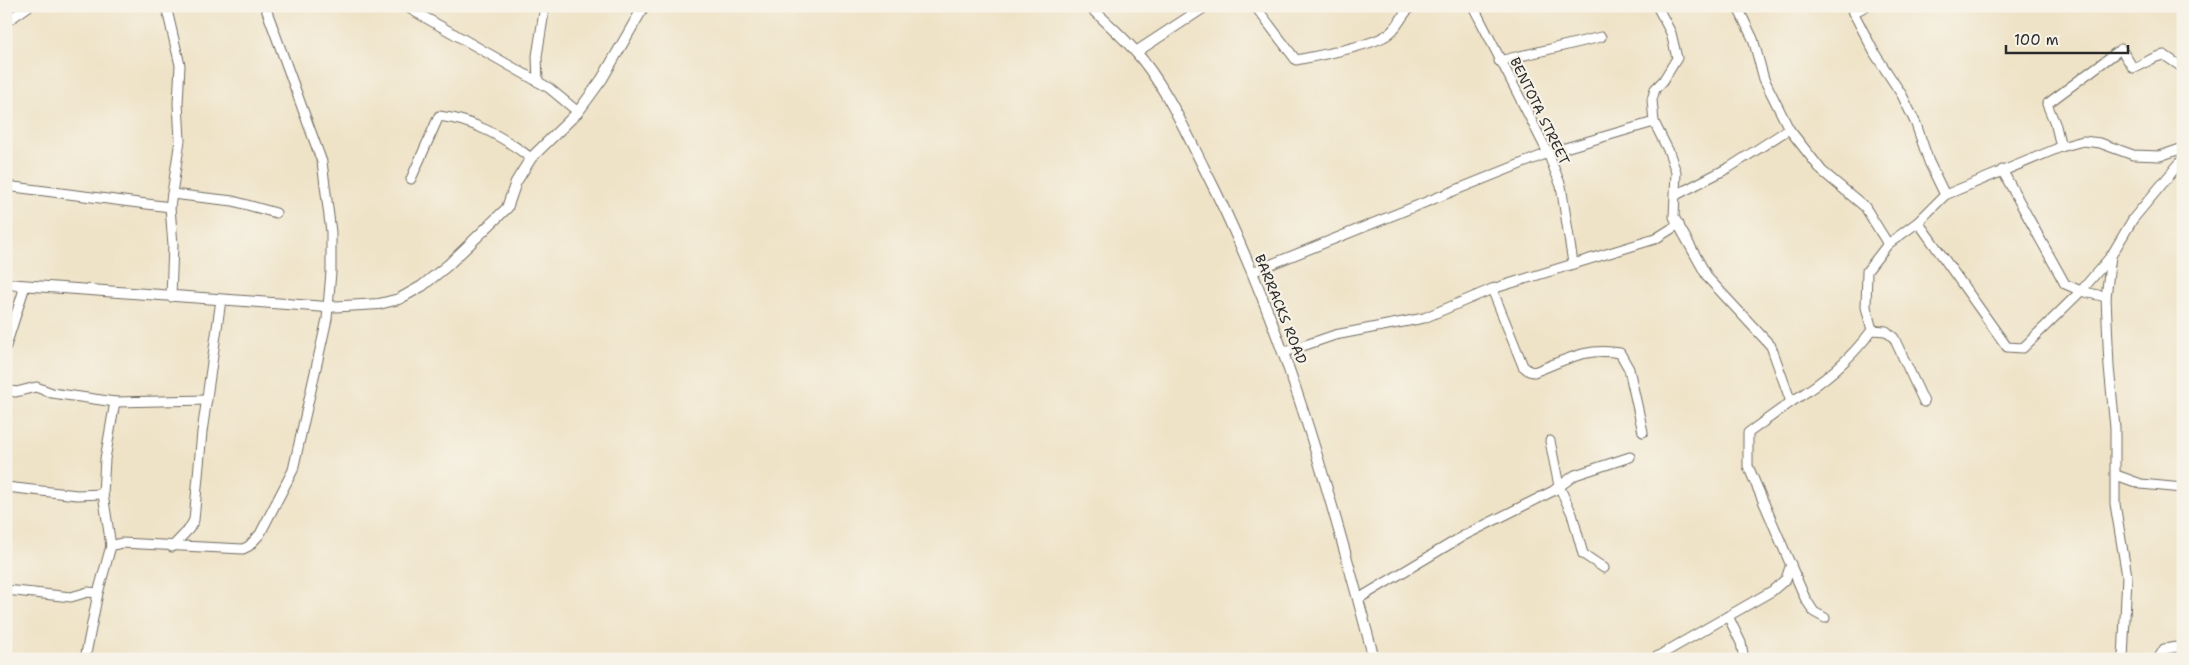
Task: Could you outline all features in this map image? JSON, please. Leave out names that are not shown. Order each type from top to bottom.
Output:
[{"type":"street","points":[[6,22],[29,6]]},
{"type":"street","points":[[166,6],[180,65],[178,103],[180,140],[170,207],[173,246],[171,296]]},
{"type":"street","points":[[111,546],[122,543],[235,550],[249,546],[260,534],[293,470],[327,319],[332,232],[322,162],[265,6]]},
{"type":"street","points":[[405,6],[538,82],[578,112]]},
{"type":"street","points":[[538,82],[537,56],[545,6]]},
{"type":"street","points":[[6,284],[327,307],[379,304],[399,299],[422,286],[448,265],[507,208],[516,182],[531,158],[578,112],[602,79],[644,6]]},
{"type":"street","name":"BARRACKS ROAD","points":[[1089,6],[1136,52],[1168,101],[1219,197],[1252,272],[1285,352],[1313,436],[1374,659]]},
{"type":"street","points":[[1136,52],[1206,6]]},
{"type":"street","points":[[1255,6],[1296,60],[1328,54],[1386,37],[1394,30],[1405,11],[1412,6]]},
{"type":"street","name":"BENTOTA STREET","points":[[1473,6],[1499,61],[1548,153],[1560,186],[1573,263]]},
{"type":"street","points":[[1656,6],[1671,33],[1677,58],[1663,81],[1655,89],[1652,100],[1654,122],[1669,152],[1676,172],[1674,217],[1708,278],[1771,346],[1791,402]]},
{"type":"street","points":[[1738,6],[1753,39],[1764,79],[1789,129],[1822,171],[1865,207],[1888,244]]},
{"type":"street","points":[[1866,6],[1851,10],[1875,54],[1902,95],[1916,124],[1929,162],[1945,194]]},
{"type":"street","points":[[1499,61],[1601,37]]},
{"type":"street","points":[[2061,147],[2056,126],[2047,104],[2121,49],[2133,68],[2140,66],[2152,57],[2164,55],[2183,68]]},
{"type":"street","points":[[411,179],[439,116],[454,118],[486,129],[531,158]]},
{"type":"street","points":[[1252,272],[1548,153],[1654,122]]},
{"type":"street","points":[[1676,195],[1730,167],[1789,129]]},
{"type":"street","points":[[1872,330],[1866,307],[1867,271],[1888,244],[1918,222],[1945,194],[2061,147],[2083,141],[2100,143],[2133,155],[2160,156],[2183,148]]},
{"type":"street","points":[[1918,222],[2007,346],[2023,348],[2081,291],[2111,256],[2133,219],[2183,159]]},
{"type":"street","points":[[2002,170],[2065,284],[2081,291],[2106,296]]},
{"type":"street","points":[[6,186],[170,207]]},
{"type":"street","points":[[172,194],[233,201],[276,213]]},
{"type":"street","points":[[1285,352],[1335,335],[1424,318],[1492,288],[1655,239],[1679,224]]},
{"type":"street","points":[[2111,256],[2106,296],[2109,367],[2115,428],[2115,504],[2127,576],[2124,659]]},
{"type":"street","points":[[6,346],[25,286]]},
{"type":"street","points":[[1492,288],[1523,366],[1529,371],[1534,372],[1583,352],[1604,351],[1620,353],[1629,369],[1643,432]]},
{"type":"street","points":[[172,547],[194,520],[207,400],[221,300]]},
{"type":"street","points":[[1825,618],[1814,612],[1810,606],[1748,466],[1748,433],[1829,376],[1855,353],[1872,330]]},
{"type":"street","points":[[1872,330],[1886,332],[1894,338],[1924,402]]},
{"type":"street","points":[[6,390],[16,392],[36,388],[52,393],[115,402],[207,400]]},
{"type":"street","points":[[85,659],[98,593],[111,546],[103,494],[105,459],[115,402]]},
{"type":"street","points":[[1550,442],[1559,486],[1572,514],[1583,554],[1604,568]]},
{"type":"street","points":[[1358,598],[1465,535],[1559,486],[1575,475],[1630,457]]},
{"type":"street","points":[[2116,475],[2141,484],[2183,488]]},
{"type":"street","points":[[6,487],[77,495],[103,494]]},
{"type":"street","points":[[1653,659],[1781,584],[1786,579],[1791,564]]},
{"type":"street","points":[[6,590],[71,596],[88,592],[98,593]]},
{"type":"street","points":[[1728,616],[1741,643],[1744,659]]},
{"type":"street","points":[[2158,659],[2164,649],[2183,646]]}]
